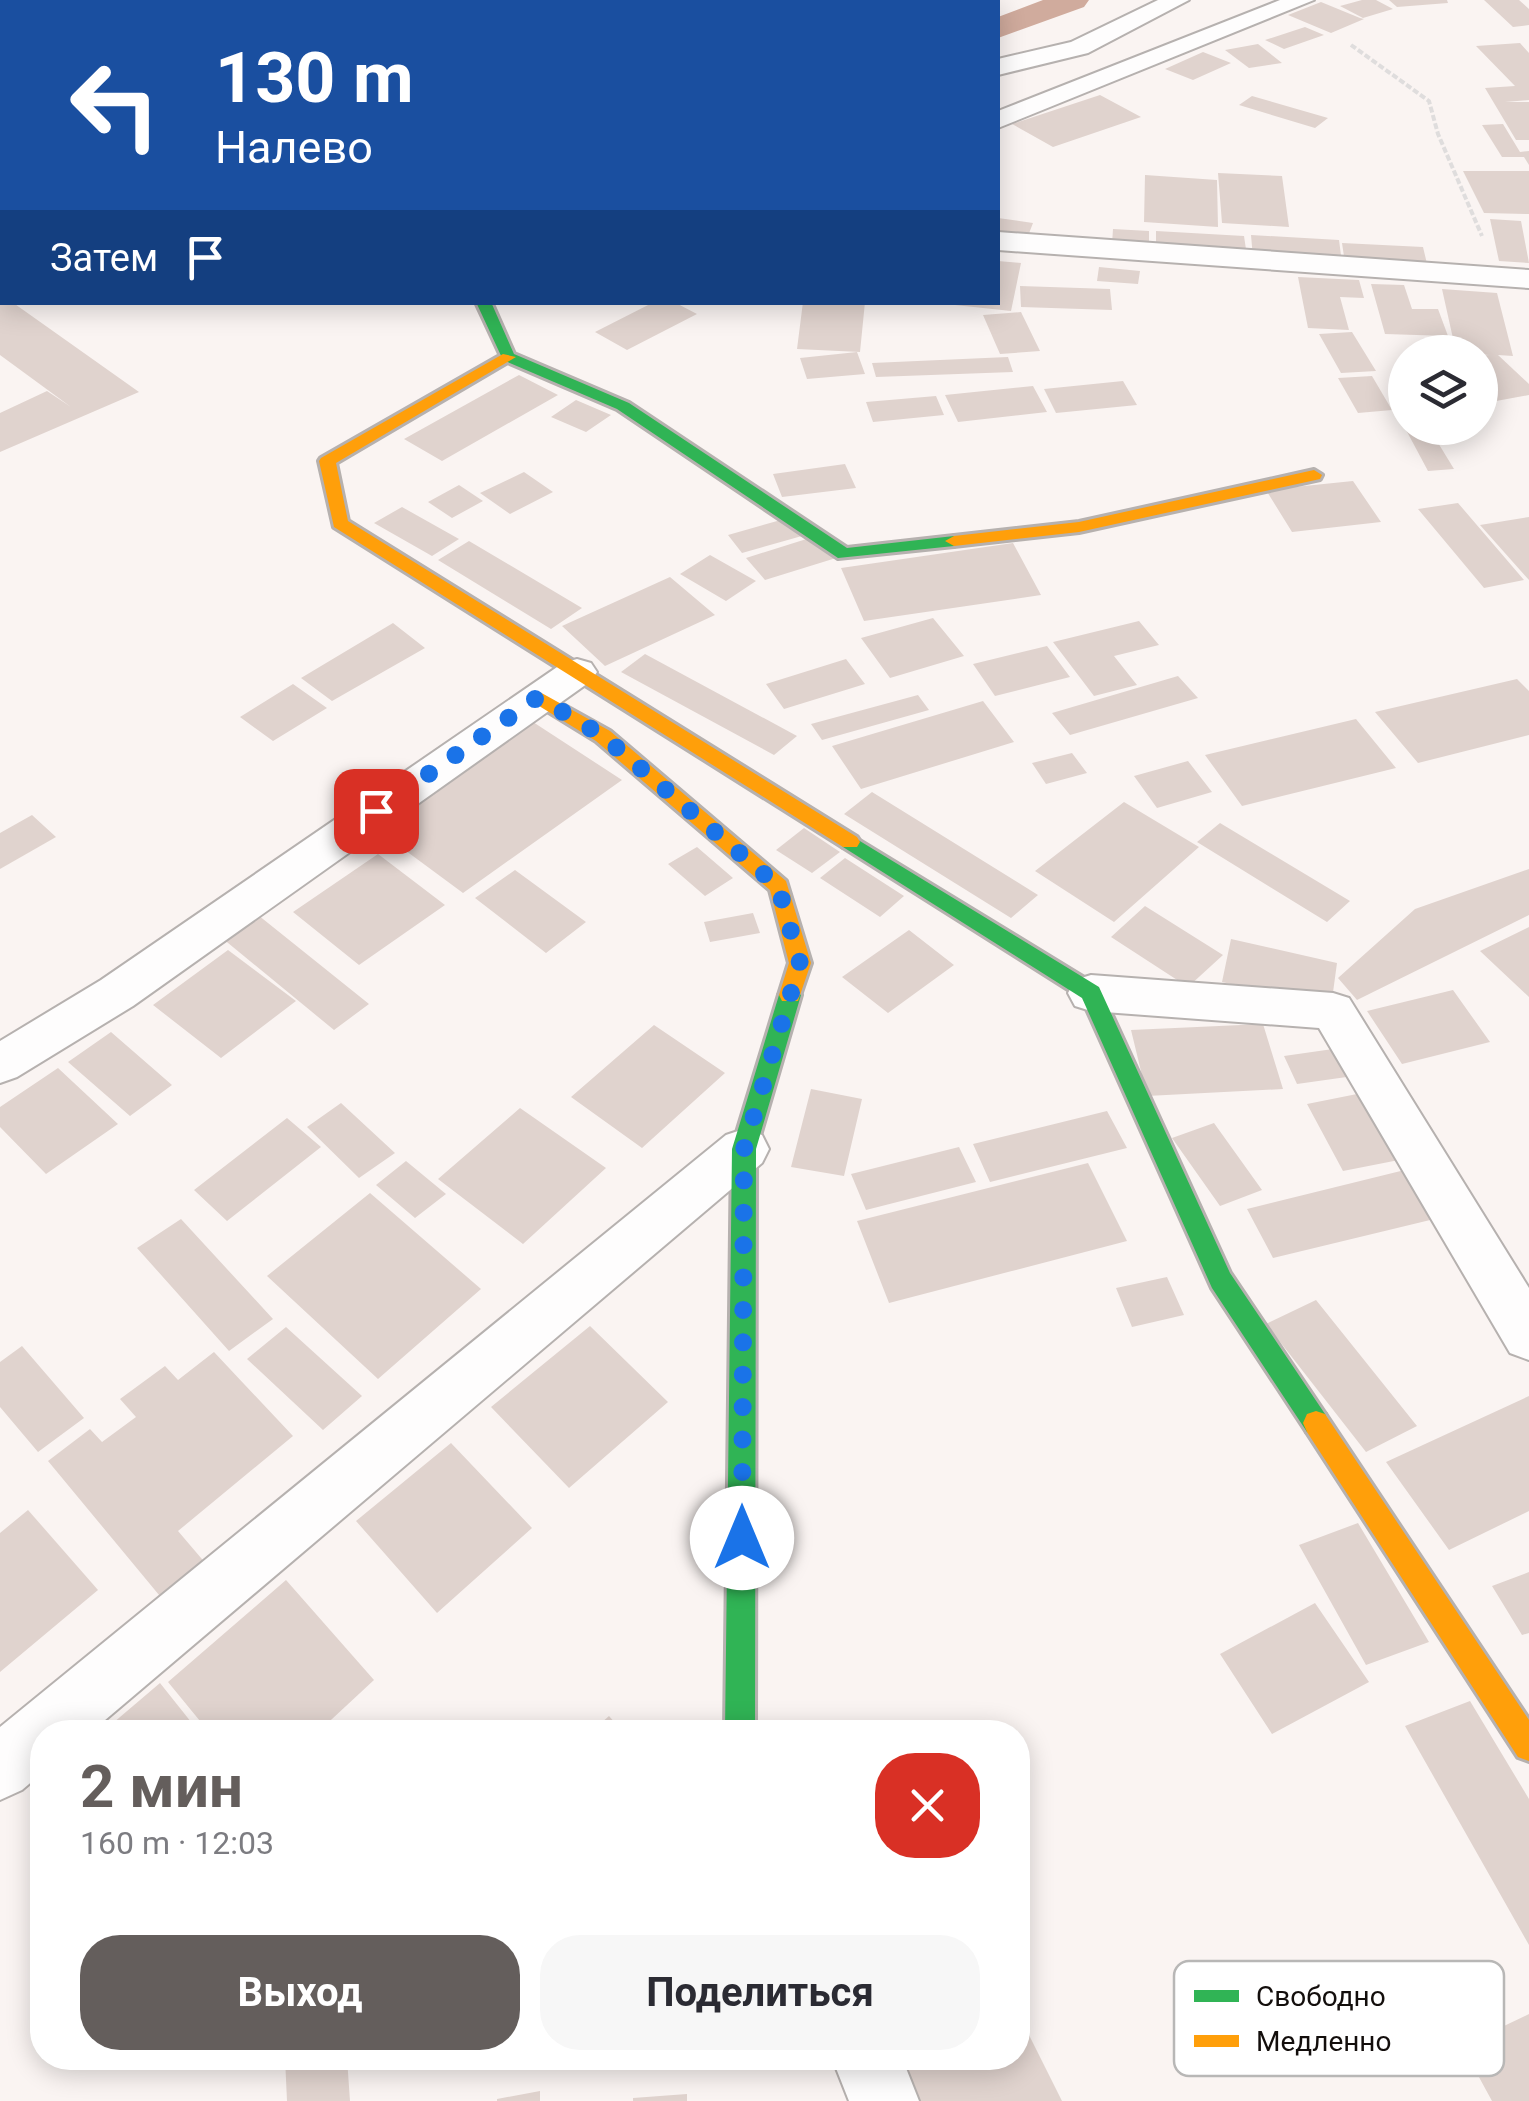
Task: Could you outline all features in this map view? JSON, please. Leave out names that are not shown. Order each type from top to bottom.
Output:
[{"type":"street","points":[[1000,66],[1079,48],[1177,0]]},
{"type":"street","points":[[1000,119],[1302,0]]},
{"type":"street","points":[[1000,241],[1529,279]]},
{"type":"street","points":[[485,305],[508,357],[623,406],[844,554],[1079,528],[1314,475]]},
{"type":"street","points":[[508,357],[326,461],[340,523],[1091,993],[1333,1011],[1529,1336]]},
{"type":"street","points":[[0,1064],[117,994],[577,672]]},
{"type":"street","points":[[538,697],[603,736],[778,886],[800,963],[744,1149],[740,1720]]},
{"type":"street","points":[[1091,993],[1221,1280],[1529,1746]]},
{"type":"street","points":[[57,1720],[744,1149]]},
{"type":"street","points":[[0,1768],[30,1743]]},
{"type":"street","points":[[872,2070],[884,2101]]},
{"type":"path","points":[[1351,45],[1429,101],[1438,134],[1488,251]]},
{"type":"building","points":[[1376,0],[1393,9],[1363,18],[1340,6]]},
{"type":"building","points":[[1389,0],[1447,0],[1448,3],[1397,7]]},
{"type":"building","points":[[1484,0],[1519,0],[1529,9],[1529,25],[1513,27]]},
{"type":"building","points":[[1321,2],[1364,19],[1331,33],[1288,15]]},
{"type":"building","points":[[1305,27],[1324,35],[1284,49],[1265,40]]},
{"type":"building","points":[[1520,43],[1529,53],[1529,100],[1505,102],[1529,102],[1529,140],[1516,140],[1485,88],[1515,86],[1476,46]]},
{"type":"building","points":[[1258,44],[1282,63],[1249,68],[1225,50]]},
{"type":"building","points":[[1203,52],[1231,63],[1193,80],[1165,69]]},
{"type":"building","points":[[1100,95],[1141,117],[1053,147],[1012,124]]},
{"type":"building","points":[[1252,96],[1328,118],[1315,128],[1239,105]]},
{"type":"building","points":[[1503,124],[1520,152],[1529,151],[1529,165],[1524,157],[1502,157],[1482,125]]},
{"type":"building","points":[[1463,171],[1529,171],[1529,214],[1484,213]]},
{"type":"building","points":[[1218,173],[1282,176],[1289,227],[1222,223]]},
{"type":"building","points":[[1145,175],[1217,180],[1218,227],[1144,222]]},
{"type":"building","points":[[1000,218],[1033,223],[1028,236],[1000,231]]},
{"type":"building","points":[[1490,219],[1521,221],[1529,263],[1499,261]]},
{"type":"building","points":[[1113,229],[1149,231],[1149,247],[1112,244]]},
{"type":"building","points":[[1156,231],[1244,236],[1247,256],[1156,251]]},
{"type":"building","points":[[1251,235],[1339,240],[1342,263],[1253,258]]},
{"type":"building","points":[[1342,243],[1423,247],[1428,268],[1345,263]]},
{"type":"building","points":[[1000,261],[1021,263],[1011,311],[955,305],[1000,305]]},
{"type":"building","points":[[1099,267],[1140,271],[1138,284],[1097,281]]},
{"type":"building","points":[[1298,277],[1359,280],[1364,298],[1340,297],[1349,330],[1308,328]]},
{"type":"building","points":[[1371,284],[1404,285],[1412,309],[1438,309],[1448,335],[1416,335],[1385,334]]},
{"type":"building","points":[[1020,286],[1110,289],[1112,310],[1021,307]]},
{"type":"building","points":[[1442,289],[1497,293],[1513,356],[1498,355],[1498,335],[1452,335]]},
{"type":"building","points":[[0,305],[16,305],[139,392],[0,452],[0,413],[47,391],[71,407],[0,355]]},
{"type":"building","points":[[648,305],[680,305],[697,314],[627,350],[595,332]]},
{"type":"building","points":[[803,305],[865,305],[860,352],[797,349]]},
{"type":"building","points":[[1021,312],[1040,351],[1000,354],[983,315]]},
{"type":"building","points":[[1352,332],[1376,371],[1341,373],[1319,334]]},
{"type":"building","points":[[857,352],[865,374],[807,379],[800,358]]},
{"type":"building","points":[[1498,355],[1529,384],[1529,395],[1498,401]]},
{"type":"building","points":[[1008,357],[1013,372],[876,377],[872,363]]},
{"type":"building","points":[[519,375],[558,395],[442,461],[404,439]]},
{"type":"building","points":[[1372,376],[1388,403],[1388,410],[1358,413],[1338,378]]},
{"type":"building","points":[[1123,381],[1137,405],[1056,413],[1044,389]]},
{"type":"building","points":[[1033,386],[1047,412],[958,422],[945,395]]},
{"type":"building","points":[[936,396],[944,415],[873,422],[866,402]]},
{"type":"building","points":[[576,400],[611,415],[586,432],[551,417]]},
{"type":"building","points":[[1414,445],[1439,445],[1454,469],[1428,471]]},
{"type":"building","points":[[845,464],[856,488],[782,497],[773,474]]},
{"type":"building","points":[[524,472],[553,492],[510,514],[480,493]]},
{"type":"building","points":[[1353,481],[1381,522],[1292,532],[1266,490]]},
{"type":"building","points":[[459,485],[483,501],[452,518],[428,502]]},
{"type":"building","points":[[1458,503],[1524,580],[1484,588],[1418,509]]},
{"type":"building","points":[[402,507],[459,539],[432,556],[374,523]]},
{"type":"building","points":[[795,516],[809,534],[742,553],[728,535]]},
{"type":"building","points":[[1529,517],[1529,580],[1480,525]]},
{"type":"building","points":[[816,536],[836,558],[765,580],[746,558]]},
{"type":"building","points":[[469,541],[582,608],[551,629],[438,560]]},
{"type":"building","points":[[1013,543],[1041,595],[864,621],[841,568]]},
{"type":"building","points":[[710,555],[756,581],[726,601],[680,574]]},
{"type":"building","points":[[670,577],[715,615],[605,666],[562,626]]},
{"type":"building","points":[[933,618],[964,656],[890,678],[861,638]]},
{"type":"building","points":[[1139,621],[1159,645],[1114,656],[1137,685],[1094,696],[1053,642]]},
{"type":"building","points":[[393,623],[425,648],[332,701],[301,678]]},
{"type":"building","points":[[1047,646],[1070,677],[995,696],[973,664]]},
{"type":"building","points":[[645,654],[797,736],[774,755],[621,672]]},
{"type":"building","points":[[846,659],[865,684],[784,709],[766,684]]},
{"type":"building","points":[[1178,676],[1198,698],[1070,735],[1052,713]]},
{"type":"building","points":[[1517,679],[1529,691],[1529,735],[1418,763],[1375,712]]},
{"type":"building","points":[[293,684],[327,708],[273,741],[240,717]]},
{"type":"building","points":[[918,695],[929,710],[822,740],[811,724]]},
{"type":"building","points":[[983,701],[1014,742],[861,789],[832,746]]},
{"type":"building","points":[[1356,719],[1396,768],[1242,806],[1205,755]]},
{"type":"building","points":[[533,722],[622,780],[463,893],[375,828]]},
{"type":"building","points":[[1072,753],[1087,773],[1046,784],[1032,763]]},
{"type":"building","points":[[1188,761],[1212,792],[1157,808],[1134,776]]},
{"type":"building","points":[[872,792],[1038,895],[1011,918],[844,814]]},
{"type":"building","points":[[1124,802],[1199,847],[1114,922],[1035,871]]},
{"type":"building","points":[[32,815],[56,837],[0,869],[0,833]]},
{"type":"building","points":[[1220,823],[1350,901],[1327,922],[1197,842]]},
{"type":"building","points":[[804,828],[840,852],[812,873],[776,850]]},
{"type":"building","points":[[697,847],[733,878],[705,896],[668,864]]},
{"type":"building","points":[[378,854],[445,905],[359,965],[293,912]]},
{"type":"building","points":[[845,858],[904,896],[880,917],[820,878]]},
{"type":"building","points":[[1529,869],[1529,915],[1357,1000],[1338,978],[1415,909]]},
{"type":"building","points":[[515,870],[586,922],[546,953],[475,898]]},
{"type":"building","points":[[1145,906],[1223,955],[1188,987],[1111,937]]},
{"type":"building","points":[[753,913],[760,933],[710,942],[704,922]]},
{"type":"building","points":[[258,915],[369,1004],[334,1030],[222,938]]},
{"type":"building","points":[[1529,927],[1529,997],[1480,951]]},
{"type":"building","points":[[909,930],[954,965],[888,1013],[842,977]]},
{"type":"building","points":[[1231,939],[1337,963],[1331,1007],[1222,982]]},
{"type":"building","points":[[228,950],[296,1001],[221,1058],[153,1005]]},
{"type":"building","points":[[1453,990],[1490,1042],[1402,1064],[1367,1011]]},
{"type":"building","points":[[1263,1024],[1283,1089],[1147,1096],[1131,1030]]},
{"type":"building","points":[[654,1025],[725,1073],[642,1148],[571,1097]]},
{"type":"building","points":[[111,1032],[172,1085],[130,1116],[68,1062]]},
{"type":"building","points":[[1354,1046],[1368,1074],[1297,1084],[1284,1056]]},
{"type":"building","points":[[58,1068],[118,1124],[46,1174],[0,1127],[0,1107]]},
{"type":"building","points":[[811,1089],[862,1099],[844,1176],[791,1167]]},
{"type":"building","points":[[1367,1092],[1404,1159],[1343,1171],[1307,1104]]},
{"type":"building","points":[[341,1103],[395,1153],[359,1178],[307,1127]]},
{"type":"building","points":[[520,1108],[606,1168],[523,1244],[438,1179]]},
{"type":"building","points":[[1107,1111],[1127,1148],[990,1182],[973,1144]]},
{"type":"building","points":[[287,1118],[321,1147],[227,1221],[194,1190]]},
{"type":"building","points":[[1214,1123],[1262,1190],[1220,1206],[1172,1138]]},
{"type":"building","points":[[959,1147],[976,1182],[866,1210],[851,1174]]},
{"type":"building","points":[[406,1161],[446,1194],[415,1218],[376,1185]]},
{"type":"building","points":[[1088,1163],[1127,1241],[889,1303],[857,1221]]},
{"type":"building","points":[[1425,1165],[1455,1214],[1273,1258],[1247,1209]]},
{"type":"building","points":[[370,1193],[481,1289],[378,1379],[267,1276]]},
{"type":"building","points":[[181,1219],[273,1319],[229,1351],[137,1248]]},
{"type":"building","points":[[1167,1277],[1184,1315],[1132,1327],[1116,1288]]},
{"type":"building","points":[[1316,1300],[1417,1426],[1366,1452],[1266,1324]]},
{"type":"building","points":[[590,1326],[668,1402],[569,1488],[491,1407]]},
{"type":"building","points":[[286,1327],[362,1396],[323,1430],[247,1359]]},
{"type":"building","points":[[22,1346],[84,1418],[38,1452],[0,1407],[0,1362]]},
{"type":"building","points":[[214,1352],[293,1436],[178,1531],[207,1565],[164,1601],[48,1461],[90,1429],[102,1442],[136,1417],[120,1399],[165,1366],[178,1380]]},
{"type":"building","points":[[1529,1396],[1529,1511],[1449,1550],[1386,1462]]},
{"type":"building","points":[[451,1443],[532,1528],[437,1613],[356,1521]]},
{"type":"building","points":[[28,1510],[98,1590],[0,1672],[0,1533]]},
{"type":"building","points":[[1358,1523],[1429,1642],[1366,1665],[1299,1545]]},
{"type":"building","points":[[1529,1572],[1529,1633],[1522,1635],[1492,1586]]},
{"type":"building","points":[[286,1580],[374,1680],[331,1720],[199,1720],[168,1682]]},
{"type":"building","points":[[1315,1603],[1369,1682],[1272,1734],[1220,1654]]},
{"type":"building","points":[[160,1683],[189,1720],[117,1720]]},
{"type":"building","points":[[1470,1701],[1529,1799],[1529,1945],[1405,1726]]},
{"type":"building","points":[[1529,2014],[1529,2101],[1492,2101],[1478,2076],[1504,2076],[1504,2026]]},
{"type":"building","points":[[1030,2037],[1062,2101],[911,2101],[897,2070],[1030,2070]]},
{"type":"building","points":[[286,2070],[348,2070],[350,2101],[287,2101]]},
{"type":"building","points":[[540,2091],[540,2101],[497,2101],[497,2099]]},
{"type":"building","points":[[687,2094],[687,2101],[633,2101],[633,2098]]},
{"type":"waterway","points":[[1000,27],[1073,0]]},
{"type":"traffic: fast","points":[[484,305],[508,357],[623,406],[844,554],[954,541]]},
{"type":"traffic: fast","points":[[850,842],[1091,993],[1221,1280],[1316,1423]]},
{"type":"traffic: fast","points":[[740,1720],[744,1149],[790,995]]},
{"type":"traffic: slow","points":[[508,357],[327,461],[340,523],[850,842]]},
{"type":"traffic: slow","points":[[954,541],[1079,527],[1314,475]]},
{"type":"traffic: slow","points":[[538,697],[603,736],[779,886],[800,963],[790,995]]},
{"type":"traffic: slow","points":[[1316,1423],[1529,1746]]},
{"type":"route","points":[[376,811],[538,697],[603,736],[778,886],[800,963],[744,1149],[742,1538]]}]
